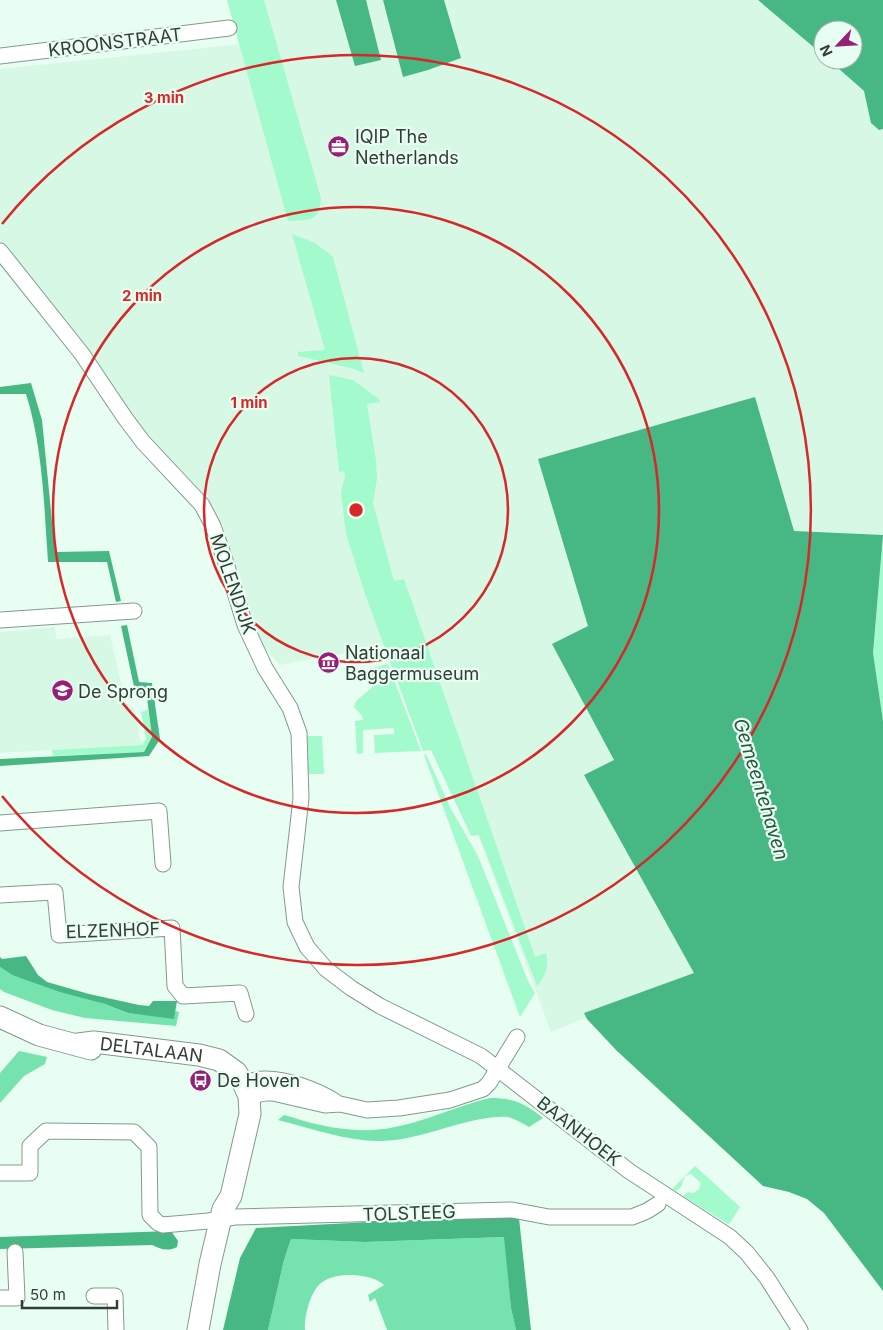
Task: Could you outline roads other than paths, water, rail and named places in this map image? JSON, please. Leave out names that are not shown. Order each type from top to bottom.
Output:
[{"type":"street","name":"KROONSTRAAT","points":[[0,56],[229,28]]},
{"type":"street","name":"MOLENDIJK","points":[[0,251],[82,354],[143,442],[208,514],[225,560],[245,625],[265,668],[290,708],[299,733],[301,798],[291,887],[295,922],[307,947],[326,969]]},
{"type":"street","points":[[0,620],[134,611]]},
{"type":"street","points":[[0,823],[158,811],[163,864]]},
{"type":"street","name":"ELZENHOF","points":[[0,895],[55,892],[58,935],[172,928],[175,986],[179,991],[184,996],[240,993],[246,1014]]},
{"type":"street","name":"BAANHOEK","points":[[326,969],[373,1002],[481,1056],[630,1171],[730,1237],[747,1253],[767,1278],[800,1330]]},
{"type":"street","name":"DELTALAAN","points":[[0,1017],[39,1035],[78,1044],[92,1050],[207,1069],[215,1072],[242,1092]]},
{"type":"street","points":[[198,1330],[221,1214],[220,1196],[242,1092],[273,1093],[325,1106],[340,1104],[367,1110],[399,1108],[450,1100],[483,1089],[489,1083],[517,1037]]},
{"type":"street","name":"TOLSTEEG","points":[[0,1173],[30,1173],[30,1146],[46,1131],[134,1132],[149,1146],[150,1215],[163,1225],[221,1214],[235,1217],[512,1210],[549,1217],[632,1217],[658,1204]]},
{"type":"street","points":[[0,1298],[16,1298],[15,1252]]},
{"type":"street","points":[[94,1296],[115,1296],[116,1330]]},
{"type":"water","points":[[336,0],[366,0],[381,60],[355,66]]},
{"type":"water","points":[[383,0],[444,0],[461,58],[403,77]]},
{"type":"water","points":[[758,0],[883,0],[883,129],[879,130],[871,123],[864,91],[840,70],[863,70],[863,20],[813,20],[813,47]]},
{"type":"water","points":[[31,383],[42,420],[55,552],[109,551],[121,601],[116,602],[107,562],[48,562],[44,498],[32,414],[26,394],[0,394],[0,387]]},
{"type":"water","name":"Gemeentehaven","points":[[755,397],[794,531],[883,535],[873,653],[883,721],[883,1291],[824,1213],[807,1199],[789,1192],[763,1186],[616,1050],[587,1019],[584,1013],[694,973],[584,775],[614,760],[552,644],[588,626],[538,459]]},
{"type":"water","points":[[127,625],[139,682],[152,683],[160,739],[149,756],[0,766],[0,759],[144,752],[152,737],[147,698],[136,696],[121,626]]},
{"type":"water","points":[[26,956],[38,975],[47,982],[139,1005],[149,1006],[153,1001],[177,1001],[174,1019],[128,1013],[12,975],[0,967],[0,957],[2,959]]},
{"type":"water","points":[[464,1217],[519,1218],[531,1330],[516,1330],[511,1308],[504,1237],[365,1242],[291,1239],[284,1260],[268,1330],[223,1330],[240,1258],[256,1228]]},
{"type":"water","points":[[171,1231],[178,1241],[177,1247],[167,1250],[152,1245],[0,1249],[0,1237]]},
{"type":"place","name":"IQIP The Netherlands","points":[[339,146]]},
{"type":"place","name":"Nationaal Baggermuseum","points":[[329,662]]},
{"type":"place","name":"De Sprong","points":[[62,691]]},
{"type":"place","name":"De Hoven","points":[[201,1080]]}]
